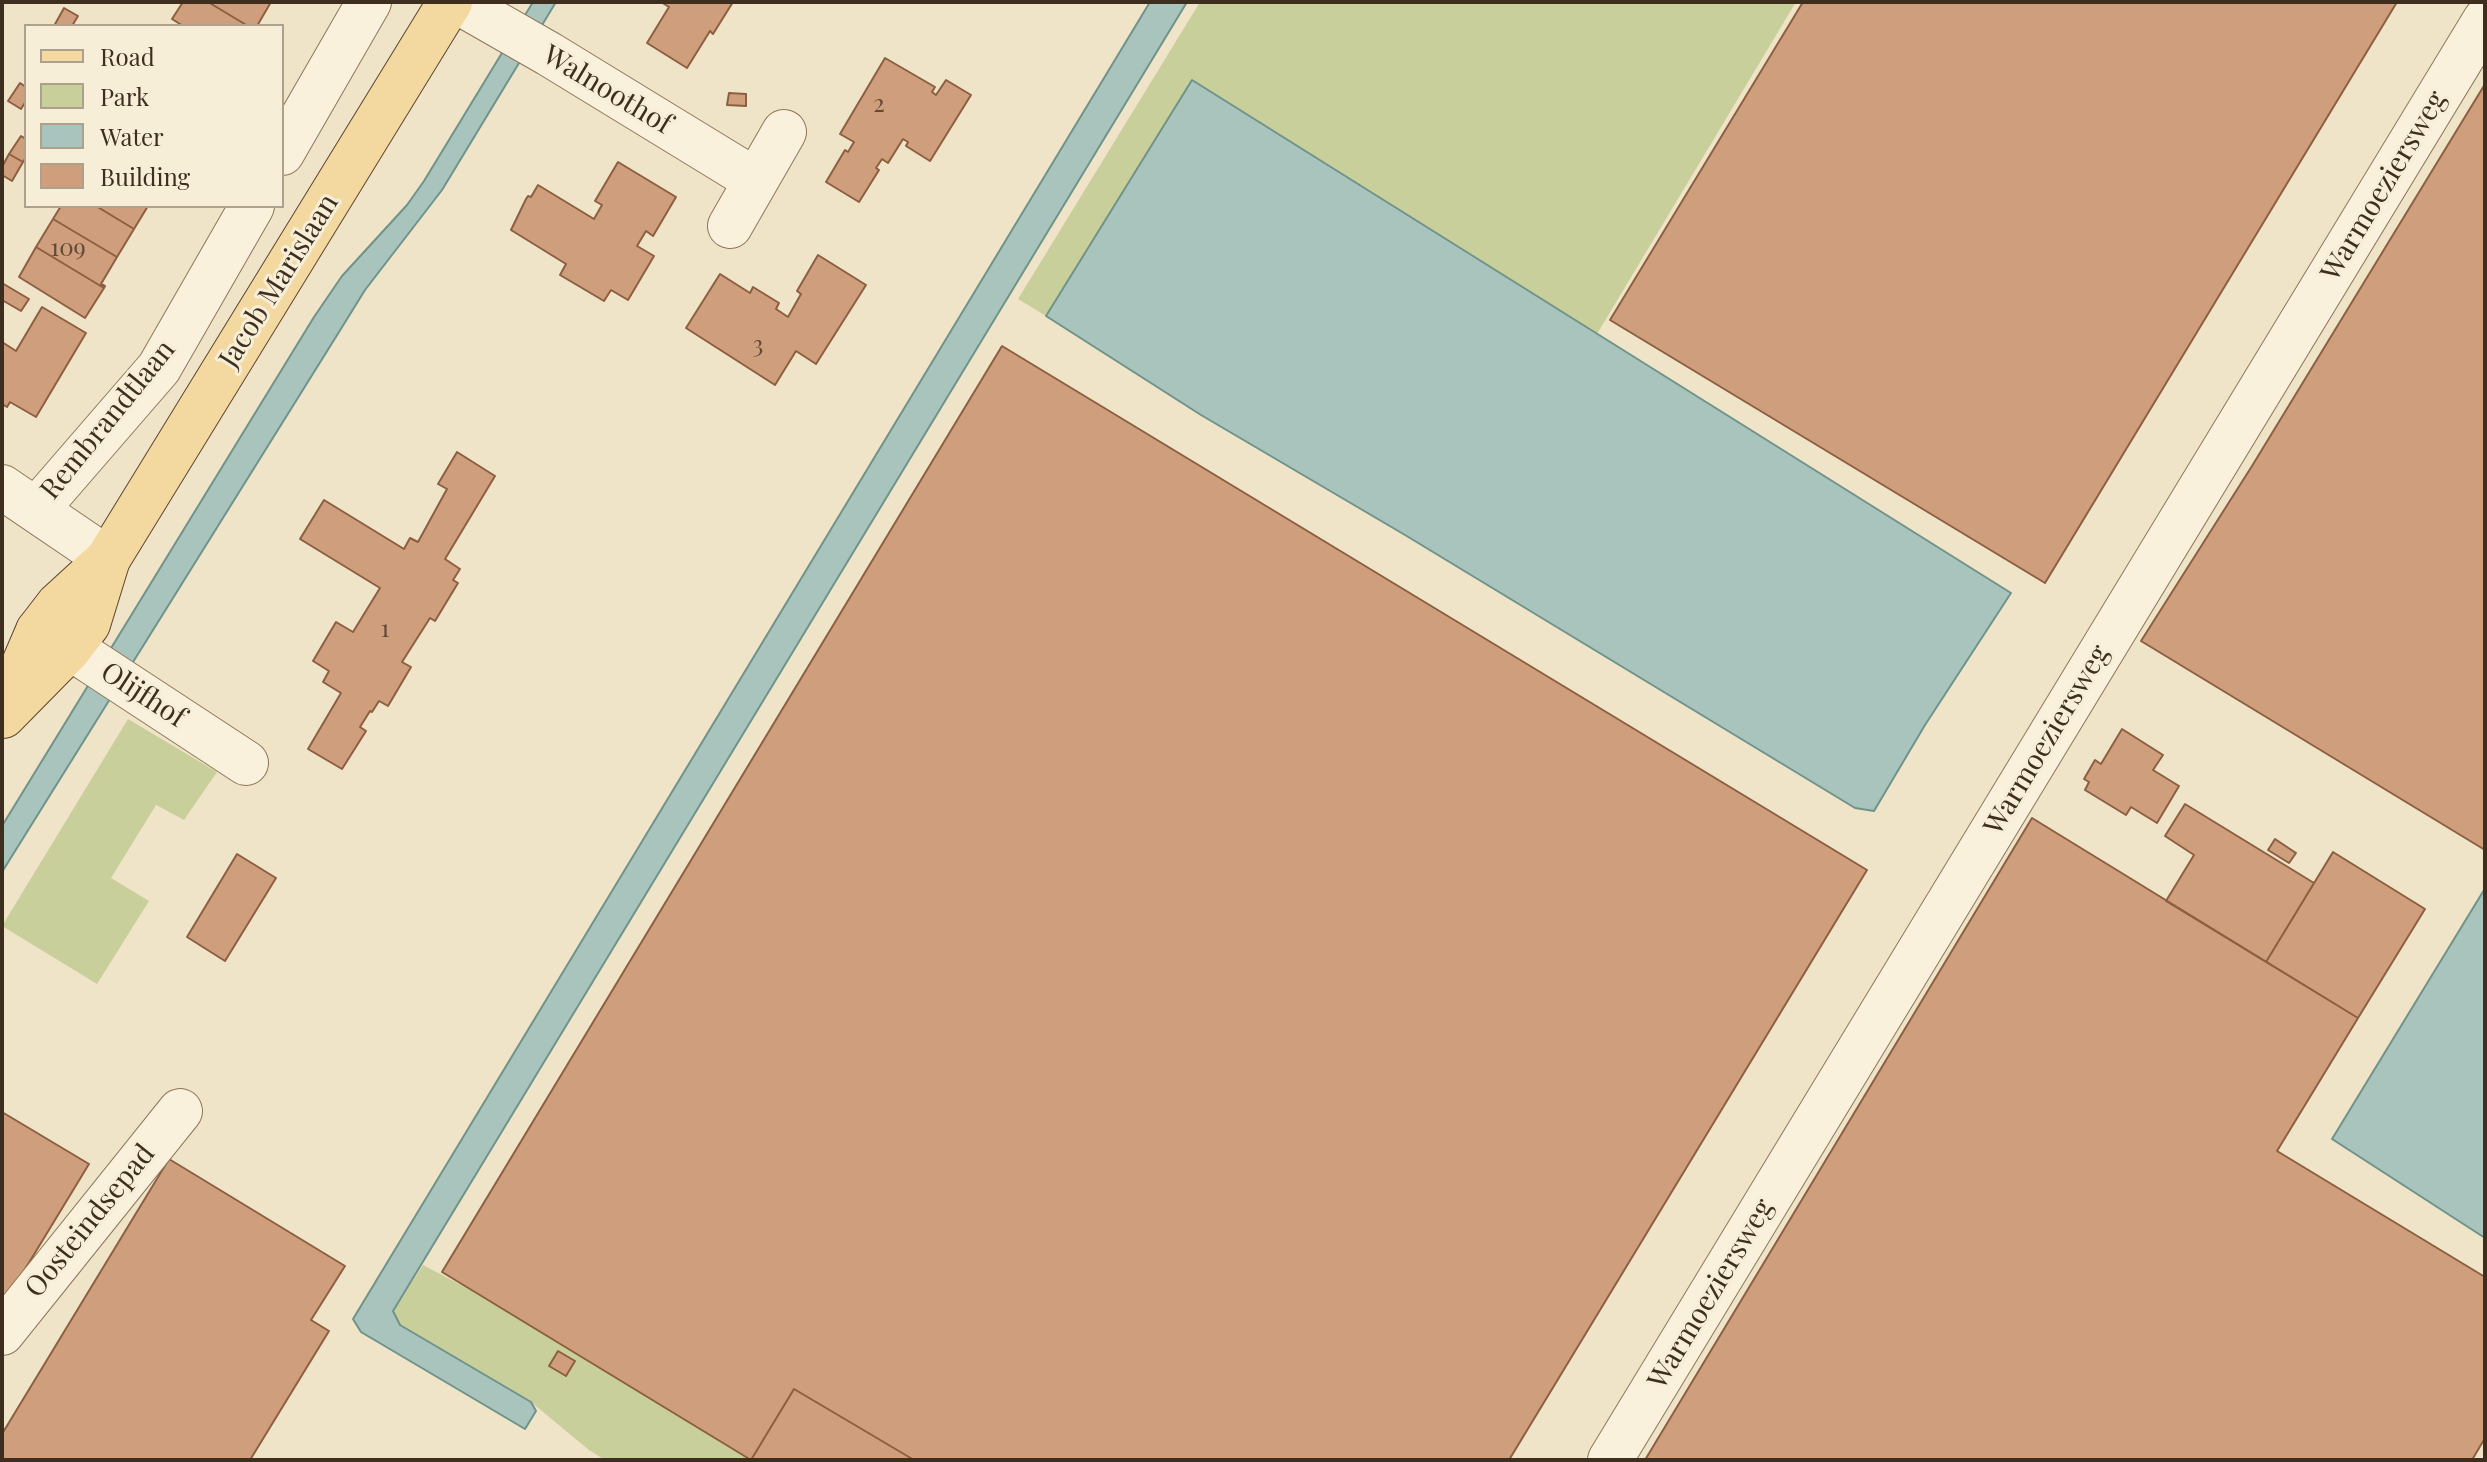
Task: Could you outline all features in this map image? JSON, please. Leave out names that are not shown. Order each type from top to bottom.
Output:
[{"type":"main road","name":"Jacob Marislaan","points":[[2,717],[21,665],[65,646],[58,605],[108,559],[450,2]]},
{"type":"street","points":[[284,150],[369,2]]},
{"type":"street","name":"Walnoothof","points":[[458,2],[755,180]]},
{"type":"street","name":"Warmoeziersweg","points":[[1610,1460],[2485,20]]},
{"type":"street","points":[[730,226],[784,132]]},
{"type":"street","name":"Rembrandtlaan","points":[[19,498],[159,368],[251,208]]},
{"type":"street","points":[[19,498],[108,559]]},
{"type":"street","name":"Olijfhof","points":[[65,646],[246,763]]},
{"type":"street","name":"Oosteindsepad","points":[[2,1333],[180,1111]]},
{"type":"green space","points":[[1200,2],[1796,2],[1597,334],[1192,80],[1046,316],[1018,299]]},
{"type":"green space","points":[[128,719],[217,772],[184,820],[156,805],[111,878],[149,901],[97,984],[2,926]]},
{"type":"green space","points":[[423,1265],[768,1446],[944,1460],[605,1460],[531,1402],[400,1325],[393,1311]]},
{"type":"water","points":[[533,2],[556,2],[442,190],[365,290],[2,872],[2,826],[314,317],[342,276],[407,205],[424,181]]},
{"type":"water","points":[[1150,2],[1187,2],[393,1311],[400,1325],[531,1402],[536,1411],[525,1429],[361,1332],[353,1319]]},
{"type":"water","points":[[1192,80],[2011,593],[1925,725],[1874,811],[1855,808],[1201,415],[1046,316]]},
{"type":"water","points":[[2485,891],[2485,1238],[2332,1139]]},
{"type":"building","points":[[183,2],[208,2],[245,24],[180,24],[172,19]]},
{"type":"building","points":[[208,2],[271,2],[258,24],[245,24]]},
{"type":"building","points":[[661,2],[733,2],[687,68],[647,43],[669,7]]},
{"type":"building","points":[[1803,2],[2397,2],[2045,583],[1610,320]]},
{"type":"building","points":[[64,8],[78,16],[73,24],[55,24]]},
{"type":"building","points":[[885,58],[935,87],[932,92],[936,95],[946,80],[971,95],[930,161],[906,146],[908,142],[903,139],[888,163],[882,159],[876,168],[879,170],[859,202],[826,182],[845,150],[848,152],[854,142],[840,134]]},
{"type":"building","points":[[20,83],[24,86],[21,109],[8,101]]},
{"type":"building","points":[[2485,84],[2485,850],[2141,641],[2252,466]]},
{"type":"building","points":[[729,93],[746,94],[746,106],[727,105]]},
{"type":"building","points":[[21,136],[24,138],[23,162],[9,154]]},
{"type":"building","points":[[9,154],[23,162],[12,181],[2,175],[2,167]]},
{"type":"building","points":[[618,162],[676,197],[653,236],[646,231],[637,246],[654,256],[628,300],[611,290],[604,301],[560,275],[566,264],[511,230],[526,199],[531,197],[538,185],[594,219],[602,205],[595,201]]},
{"type":"building","points":[[60,208],[99,208],[134,229],[117,257],[53,219]]},
{"type":"building","points":[[99,208],[147,208],[134,229]]},
{"type":"building","points":[[53,219],[117,257],[101,284],[104,288],[36,247]]},
{"type":"building","points":[[36,247],[104,288],[85,318],[19,277]]},
{"type":"building","points":[[818,255],[866,285],[816,364],[796,351],[775,385],[686,328],[720,274],[750,293],[753,287],[779,303],[776,309],[788,317],[801,294],[797,291]]},
{"type":"building","points":[[2,283],[29,299],[21,311],[2,300]]},
{"type":"building","points":[[42,307],[86,333],[36,417],[10,402],[7,407],[2,404],[2,342],[16,351]]},
{"type":"building","points":[[1002,346],[1867,870],[1509,1460],[914,1460],[794,1389],[751,1460],[442,1272]]},
{"type":"building","points":[[457,452],[495,476],[445,559],[460,569],[453,580],[458,583],[435,621],[430,618],[402,662],[411,667],[388,706],[379,701],[360,727],[366,731],[342,769],[308,749],[341,693],[323,682],[329,671],[313,661],[336,622],[353,632],[380,588],[300,539],[324,500],[404,549],[410,538],[418,542],[447,489],[438,484]]},
{"type":"building","points":[[2122,729],[2163,755],[2153,770],[2179,786],[2157,823],[2131,807],[2126,815],[2085,790],[2089,782],[2084,779],[2095,760],[2101,764]]},
{"type":"building","points":[[2185,804],[2314,883],[2266,962],[2166,901],[2194,855],[2165,836]]},
{"type":"building","points":[[2032,818],[2358,1018],[2277,1151],[2485,1277],[2485,1438],[2472,1460],[1645,1460]]},
{"type":"building","points":[[2275,839],[2296,853],[2289,863],[2268,850]]},
{"type":"building","points":[[2333,852],[2425,909],[2358,1018],[2266,962]]},
{"type":"building","points":[[237,854],[276,878],[225,961],[187,937]]},
{"type":"building","points":[[2,1112],[89,1164],[2,1307]]},
{"type":"building","points":[[169,1159],[345,1266],[311,1320],[329,1331],[250,1460],[2,1460],[2,1434]]},
{"type":"building","points":[[558,1351],[575,1361],[566,1376],[549,1366]]},
{"type":"building","points":[[794,1389],[914,1460],[751,1460]]}]
